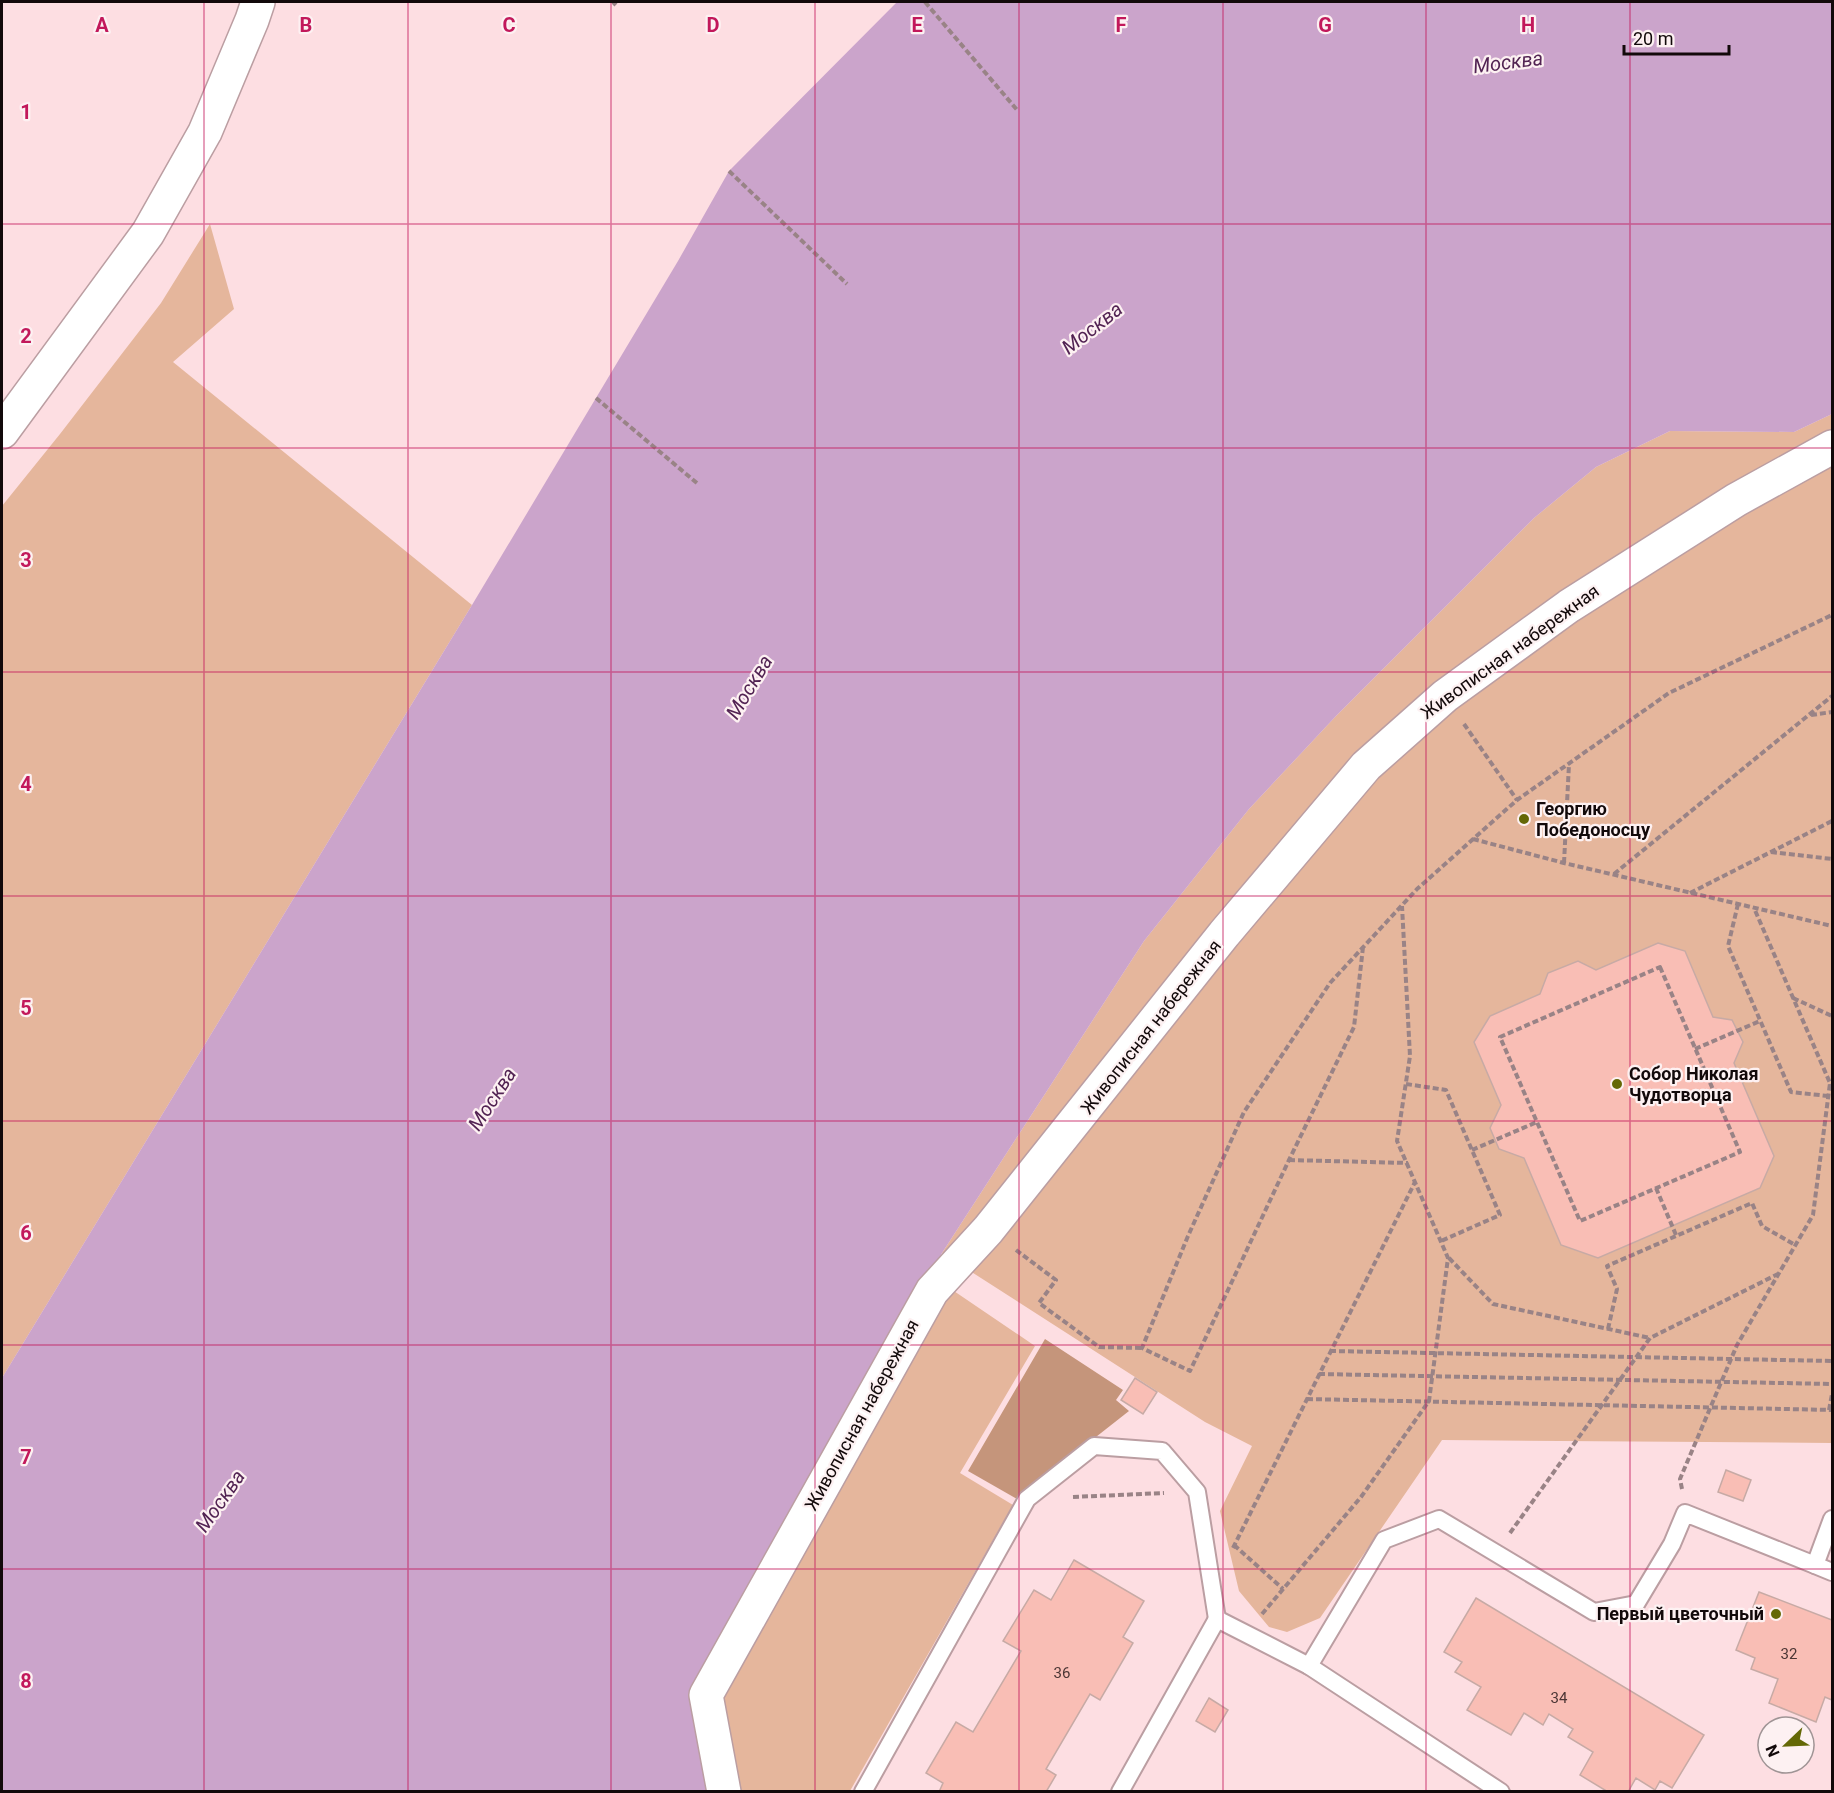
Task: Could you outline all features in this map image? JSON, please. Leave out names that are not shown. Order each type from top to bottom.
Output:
[{"type":"street","points":[[3,429],[148,233],[205,132],[258,2]]},
{"type":"street","name":"Живописная набережная","points":[[724,1791],[706,1695],[932,1291],[988,1230],[1224,934],[1366,766],[1445,696],[1569,606],[1736,500],[1833,447]]},
{"type":"lane","points":[[863,1791],[1027,1499],[1095,1446],[1162,1451],[1197,1492],[1218,1619],[1120,1791]]},
{"type":"lane","points":[[1309,1666],[1384,1540],[1439,1519],[1594,1612],[1636,1604],[1672,1544],[1685,1513],[1833,1572]]},
{"type":"lane","points":[[1815,1565],[1833,1520]]},
{"type":"lane","points":[[1218,1619],[1309,1666],[1501,1791]]},
{"type":"path","points":[[926,2],[1018,111]]},
{"type":"path","points":[[729,171],[846,284]]},
{"type":"path","points":[[596,398],[698,484]]},
{"type":"path","points":[[1142,1348],[1188,1236],[1244,1112],[1330,983],[1417,889],[1517,800],[1669,693],[1833,615]]},
{"type":"path","points":[[1614,875],[1833,696]]},
{"type":"path","points":[[1810,715],[1833,712]]},
{"type":"path","points":[[1462,721],[1517,800]]},
{"type":"path","points":[[1564,863],[1569,764]]},
{"type":"path","points":[[1689,893],[1833,820]]},
{"type":"path","points":[[1473,839],[1833,927]]},
{"type":"path","points":[[1770,852],[1833,859]]},
{"type":"path","points":[[1738,904],[1728,946],[1791,1092],[1828,1096]]},
{"type":"path","points":[[1402,905],[1410,1056],[1397,1141],[1448,1258],[1493,1304],[1650,1338]]},
{"type":"path","points":[[1754,908],[1833,1092]]},
{"type":"path","points":[[988,1230],[1056,1280],[1039,1303],[1099,1347],[1142,1348],[1190,1371],[1354,1027],[1363,947]]},
{"type":"path","points":[[1660,968],[1695,1049],[1740,1152],[1580,1221],[1500,1037],[1660,968]]},
{"type":"path","points":[[1792,998],[1833,1016]]},
{"type":"path","points":[[1695,1049],[1760,1021]]},
{"type":"path","points":[[1685,1513],[1680,1479],[1731,1359],[1812,1215],[1830,1083]]},
{"type":"path","points":[[1406,1084],[1446,1090],[1500,1215],[1441,1241]]},
{"type":"path","points":[[1472,1150],[1537,1122]]},
{"type":"path","points":[[1289,1160],[1408,1163]]},
{"type":"path","points":[[1213,1588],[1415,1181]]},
{"type":"path","points":[[1656,1188],[1676,1235]]},
{"type":"path","points":[[1608,1329],[1617,1289],[1607,1266],[1676,1235],[1752,1203],[1762,1226],[1795,1245]]},
{"type":"path","points":[[1246,1633],[1361,1497],[1429,1401],[1448,1258]]},
{"type":"path","points":[[1496,1553],[1650,1338],[1779,1273]]},
{"type":"path","points":[[1330,1351],[1833,1361]]},
{"type":"path","points":[[1319,1374],[1833,1384]]},
{"type":"path","points":[[1307,1399],[1831,1410],[1833,1394]]},
{"type":"path","points":[[1027,1499],[1197,1492]]},
{"type":"path","points":[[1234,1545],[1283,1589]]},
{"type":"shaded area","points":[[210,224],[234,309],[173,362],[472,605],[2,1378],[2,506],[161,303]]},
{"type":"shaded area","points":[[1832,414],[1832,1443],[1442,1440],[1320,1618],[1287,1632],[1269,1627],[1239,1591],[1220,1511],[1252,1446],[1205,1422],[942,1253],[1144,941],[1249,809],[1336,716],[1534,518],[1596,467],[1670,431],[1794,432]]},
{"type":"shaded area","points":[[948,1287],[1035,1346],[960,1473],[1013,1505],[850,1791],[734,1791],[715,1694]]},
{"type":"shaded area","points":[[1045,1339],[1123,1390],[1116,1400],[1129,1411],[1017,1499],[968,1471]]},
{"type":"water","name":"Москва","points":[[897,2],[1832,2],[1832,414],[1794,432],[1670,431],[1596,467],[1534,518],[1336,716],[1249,809],[1144,941],[942,1253],[694,1696],[709,1791],[2,1791],[2,1378],[472,605],[678,261],[729,171]]},
{"type":"building","name":"Собор Николая Чудотворца","points":[[1658,943],[1685,951],[1713,1017],[1732,1020],[1743,1042],[1734,1063],[1774,1156],[1760,1188],[1598,1258],[1561,1245],[1524,1158],[1499,1149],[1490,1128],[1501,1105],[1474,1042],[1490,1016],[1540,994],[1548,973],[1578,961],[1596,970]]},
{"type":"building","points":[[1135,1378],[1157,1392],[1143,1414],[1121,1400]]},
{"type":"building","points":[[1726,1470],[1751,1480],[1743,1501],[1718,1492]]},
{"type":"building","points":[[1074,1560],[1144,1601],[1123,1637],[1133,1643],[1100,1700],[1090,1694],[1046,1769],[1056,1775],[1046,1792],[939,1792],[943,1783],[926,1773],[956,1722],[973,1732],[1021,1651],[1003,1641],[1034,1590],[1051,1600]]},
{"type":"building","points":[[1759,1592],[1832,1620],[1832,1700],[1825,1697],[1816,1722],[1816,1715],[1799,1715],[1769,1703],[1778,1679],[1751,1669],[1755,1658],[1736,1650]]},
{"type":"building","points":[[1476,1598],[1704,1735],[1672,1788],[1660,1781],[1655,1790],[1636,1778],[1628,1792],[1608,1792],[1580,1775],[1593,1752],[1568,1737],[1573,1729],[1549,1714],[1543,1725],[1524,1713],[1511,1735],[1467,1710],[1481,1687],[1455,1672],[1462,1662],[1444,1652]]},
{"type":"building","points":[[1209,1698],[1228,1710],[1215,1732],[1196,1721]]},
{"type":"place","name":"Георгию Победоносцу","points":[[1524,819]]},
{"type":"place","name":"Собор Николая Чудотворца","points":[[1617,1084]]},
{"type":"place","name":"Первый цветочный","points":[[1776,1614]]}]
